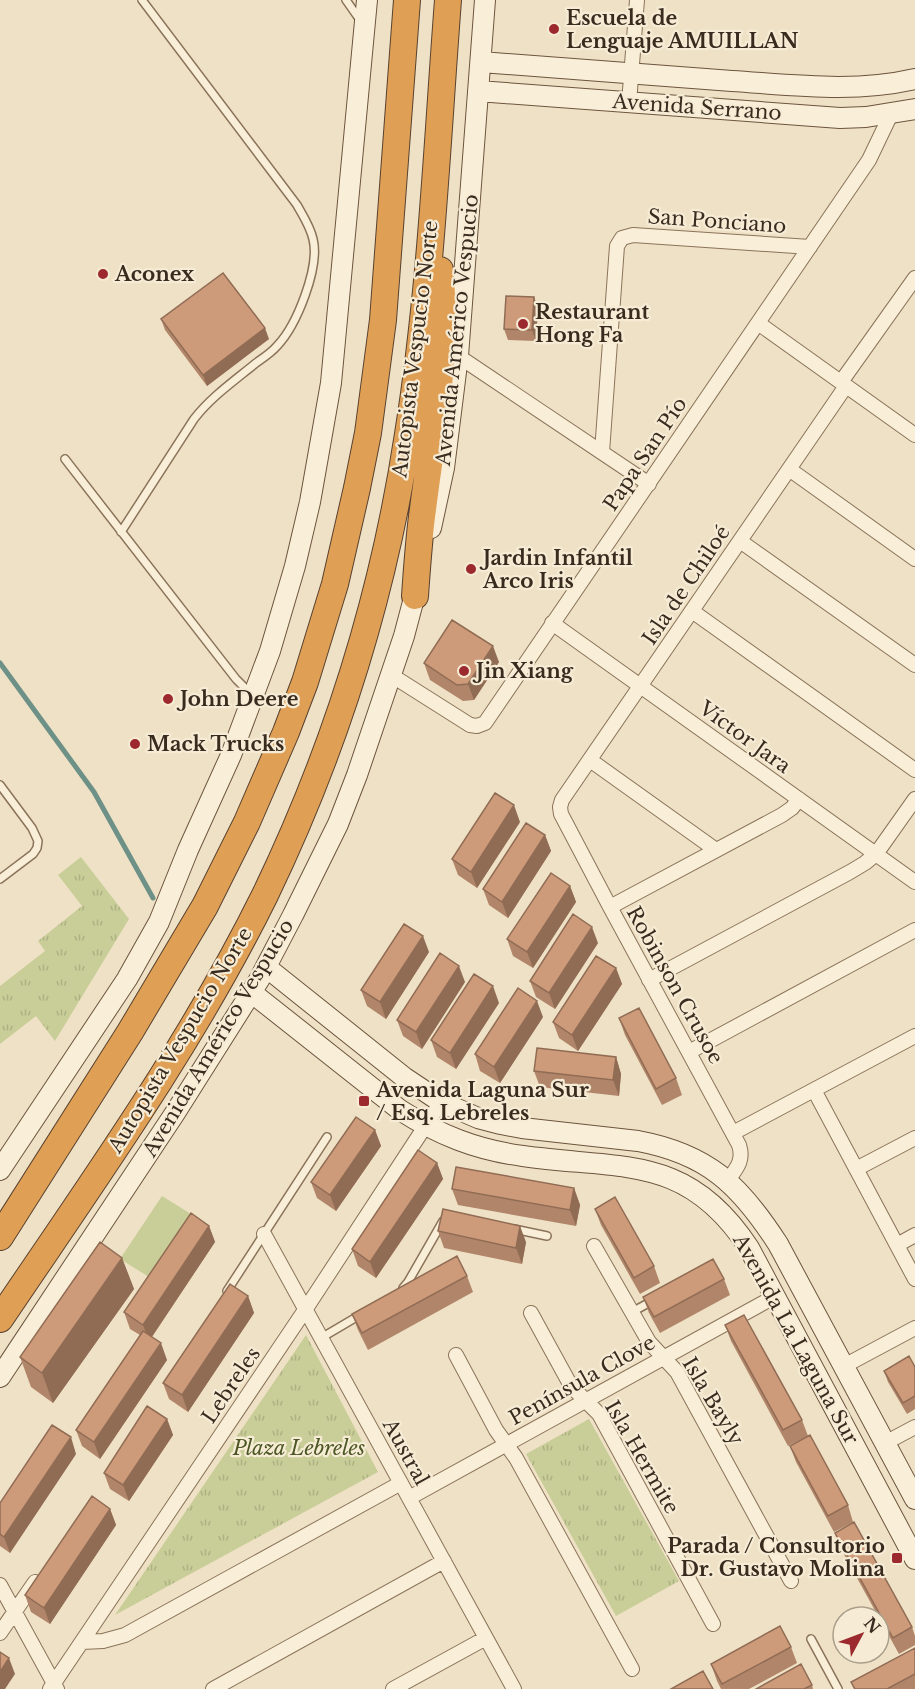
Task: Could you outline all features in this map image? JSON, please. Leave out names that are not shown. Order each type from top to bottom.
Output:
[{"type":"highway","name":"Autopista Vespucio Norte","points":[[0,1237],[148,1003],[205,906],[247,822],[286,732],[321,632],[357,488],[376,375],[383,320],[407,0]]},
{"type":"highway","name":"Autopista Vespucio Norte","points":[[0,1319],[103,1168],[215,989],[266,893],[313,785],[348,687],[384,559],[413,403],[423,312],[448,0]]},
{"type":"highway","points":[[415,596],[438,394],[442,334],[440,275],[431,217]]},
{"type":"highway","points":[[0,1220],[35,1182]]},
{"type":"main road","points":[[0,1170],[127,979],[159,922],[231,754],[270,651],[295,566],[324,427],[338,325],[367,0]]},
{"type":"main road","name":"Avenida Américo Vespucio","points":[[0,1377],[175,1113],[251,992],[318,866],[338,824],[357,775],[415,596],[444,468],[458,356],[485,0]]},
{"type":"main road","name":"Avenida Serrano","points":[[481,62],[833,88],[876,86],[915,79]]},
{"type":"main road","name":"Avenida Serrano","points":[[478,91],[840,118],[866,117],[915,109]]},
{"type":"main road","name":"Avenida La Laguna Sur","points":[[266,966],[405,1078],[441,1102],[478,1118],[501,1124],[655,1144],[696,1159],[728,1180],[756,1212],[778,1244],[915,1499]]},
{"type":"main road","name":"Avenida La Laguna Sur","points":[[251,992],[386,1100],[425,1126],[447,1137],[502,1153],[635,1168],[681,1183],[707,1200],[730,1222],[748,1248],[915,1559]]},
{"type":"street","points":[[629,103],[637,0]]},
{"type":"street","name":"Papa San Pío","points":[[391,675],[470,725],[477,726],[487,720],[869,160],[891,114]]},
{"type":"street","name":"San Ponciano","points":[[602,452],[617,246],[622,238],[633,235],[810,247]]},
{"type":"street","name":"Isla de Chiloé","points":[[560,807],[562,800],[789,469],[915,278]]},
{"type":"street","points":[[758,323],[844,384],[913,429]]},
{"type":"street","points":[[458,356],[649,484]]},
{"type":"street","points":[[789,469],[915,559]]},
{"type":"street","points":[[740,541],[915,665]]},
{"type":"street","points":[[692,611],[915,770]]},
{"type":"street","name":"Víctor Jara","points":[[552,623],[915,882]]},
{"type":"street","points":[[590,760],[716,850]]},
{"type":"street","points":[[610,908],[788,812],[799,799]]},
{"type":"street","points":[[649,980],[865,863],[876,854],[915,799]]},
{"type":"street","name":"Robinson Crusoe","points":[[560,807],[561,814],[610,908],[739,1145],[741,1162],[728,1180]]},
{"type":"street","points":[[689,1052],[915,930]]},
{"type":"street","points":[[733,1133],[915,1036]]},
{"type":"street","points":[[814,1090],[915,1279]]},
{"type":"street","name":"Lebreles","points":[[54,1687],[441,1102]]},
{"type":"street","points":[[856,1169],[915,1138]]},
{"type":"street","name":"Austral","points":[[264,1234],[514,1689]]},
{"type":"street","points":[[897,1245],[915,1235]]},
{"type":"street","name":"Isla Bayly","points":[[594,1246],[649,1342],[677,1372],[791,1581]]},
{"type":"street","name":"Península Clove","points":[[409,1498],[774,1296]]},
{"type":"street","name":"Isla Hermite","points":[[531,1313],[571,1386],[598,1414],[713,1624]]},
{"type":"street","points":[[844,1366],[915,1328]]},
{"type":"street","points":[[456,1356],[496,1430],[516,1458],[632,1669]]},
{"type":"street","points":[[885,1443],[915,1427]]},
{"type":"street","points":[[82,1642],[103,1641],[125,1635],[401,1483]]},
{"type":"street","points":[[213,1689],[444,1561]]},
{"type":"street","points":[[0,1633],[41,1573]]},
{"type":"street","points":[[0,1586],[54,1687]]},
{"type":"street","points":[[393,1689],[486,1638]]},
{"type":"lane","points":[[122,532],[203,407],[276,347],[287,334],[302,305],[314,258],[314,241],[309,225],[297,206],[142,0]]},
{"type":"lane","points":[[346,0],[365,25]]},
{"type":"lane","points":[[64,459],[236,679],[253,697]]},
{"type":"lane","points":[[0,784],[32,828],[38,841],[33,854],[0,879]]},
{"type":"lane","points":[[225,1294],[327,1137]]},
{"type":"lane","points":[[398,1292],[408,1282],[448,1217]]},
{"type":"lane","points":[[501,1226],[547,1236]]},
{"type":"lane","points":[[632,1312],[661,1296]]},
{"type":"lane","points":[[321,1338],[367,1311]]},
{"type":"lane","points":[[811,1639],[838,1689]]},
{"type":"green space","points":[[81,857],[129,919],[55,1041],[36,1016],[0,1044],[0,986],[45,951],[38,941],[82,906],[58,875]]},
{"type":"green space","points":[[162,1196],[191,1214],[149,1277],[120,1259]]},
{"type":"green space","name":"Plaza Lebreles","points":[[306,1335],[378,1472],[115,1615]]},
{"type":"green space","points":[[589,1419],[679,1581],[616,1616],[526,1454]]},
{"type":"building","points":[[223,273],[265,328],[203,375],[161,319]]},
{"type":"building","points":[[506,296],[534,297],[532,330],[504,329]]},
{"type":"building","points":[[452,620],[493,646],[468,684],[457,685],[424,663]]},
{"type":"building","points":[[495,793],[514,805],[471,872],[452,859]]},
{"type":"building","points":[[526,823],[545,835],[502,902],[483,889]]},
{"type":"building","points":[[551,873],[570,886],[527,952],[507,939]]},
{"type":"building","points":[[573,914],[592,927],[549,993],[530,981]]},
{"type":"building","points":[[404,924],[423,936],[380,1002],[361,990]]},
{"type":"building","points":[[440,953],[459,966],[416,1032],[397,1020]]},
{"type":"building","points":[[596,956],[616,968],[572,1035],[553,1022]]},
{"type":"building","points":[[474,974],[493,986],[450,1053],[431,1040]]},
{"type":"building","points":[[518,988],[537,1001],[494,1067],[475,1054]]},
{"type":"building","points":[[639,1008],[676,1078],[656,1089],[619,1018]]},
{"type":"building","points":[[537,1048],[616,1057],[613,1080],[534,1071]]},
{"type":"building","points":[[356,1117],[375,1130],[330,1195],[311,1182]]},
{"type":"building","points":[[418,1150],[437,1163],[370,1262],[352,1249]]},
{"type":"building","points":[[456,1167],[574,1188],[570,1210],[452,1189]]},
{"type":"building","points":[[615,1197],[654,1266],[634,1278],[595,1209]]},
{"type":"building","points":[[443,1209],[520,1226],[516,1248],[438,1231]]},
{"type":"building","points":[[191,1213],[209,1226],[143,1325],[124,1312]]},
{"type":"building","points":[[100,1242],[122,1258],[42,1373],[20,1357]]},
{"type":"building","points":[[457,1256],[467,1276],[362,1333],[352,1314]]},
{"type":"building","points":[[713,1259],[724,1279],[654,1317],[643,1297]]},
{"type":"building","points":[[230,1284],[248,1296],[182,1395],[163,1383]]},
{"type":"building","points":[[744,1315],[802,1420],[783,1430],[725,1325]]},
{"type":"building","points":[[143,1331],[161,1343],[94,1442],[76,1430]]},
{"type":"building","points":[[909,1356],[915,1367],[915,1396],[903,1403],[884,1371]]},
{"type":"building","points":[[147,1406],[167,1419],[123,1485],[104,1473]]},
{"type":"building","points":[[52,1425],[71,1437],[4,1537],[0,1534],[0,1503]]},
{"type":"building","points":[[810,1435],[848,1505],[828,1516],[790,1446]]},
{"type":"building","points":[[92,1496],[110,1509],[44,1608],[25,1595]]},
{"type":"building","points":[[854,1522],[912,1627],[893,1638],[891,1605],[875,1605],[835,1533]]},
{"type":"building","points":[[780,1626],[791,1647],[722,1684],[711,1664]]},
{"type":"building","points":[[915,1648],[915,1674],[887,1689],[855,1689],[851,1682],[883,1665],[891,1665],[891,1661]]},
{"type":"building","points":[[0,1652],[9,1658],[0,1672]]},
{"type":"building","points":[[801,1664],[812,1685],[804,1689],[756,1689]]},
{"type":"building","points":[[703,1671],[713,1689],[671,1689]]},
{"type":"waterway","points":[[0,663],[94,792],[153,898]]},
{"type":"place","name":"Escuela de Lenguaje AMUILLAN","points":[[554,29]]},
{"type":"place","name":"Aconex","points":[[103,274]]},
{"type":"place","name":"Restaurant Hong Fa","points":[[523,324]]},
{"type":"place","name":"Jardin Infantil Arco Iris","points":[[471,569]]},
{"type":"place","name":"Jin Xiang","points":[[464,671]]},
{"type":"place","name":"John Deere","points":[[168,699]]},
{"type":"place","name":"Mack Trucks","points":[[135,744]]},
{"type":"place","name":"Avenida Laguna Sur / Esq. Lebreles","points":[[364,1101]]},
{"type":"place","name":"Parada / Consultorio Dr. Gustavo Molina","points":[[897,1558]]}]
